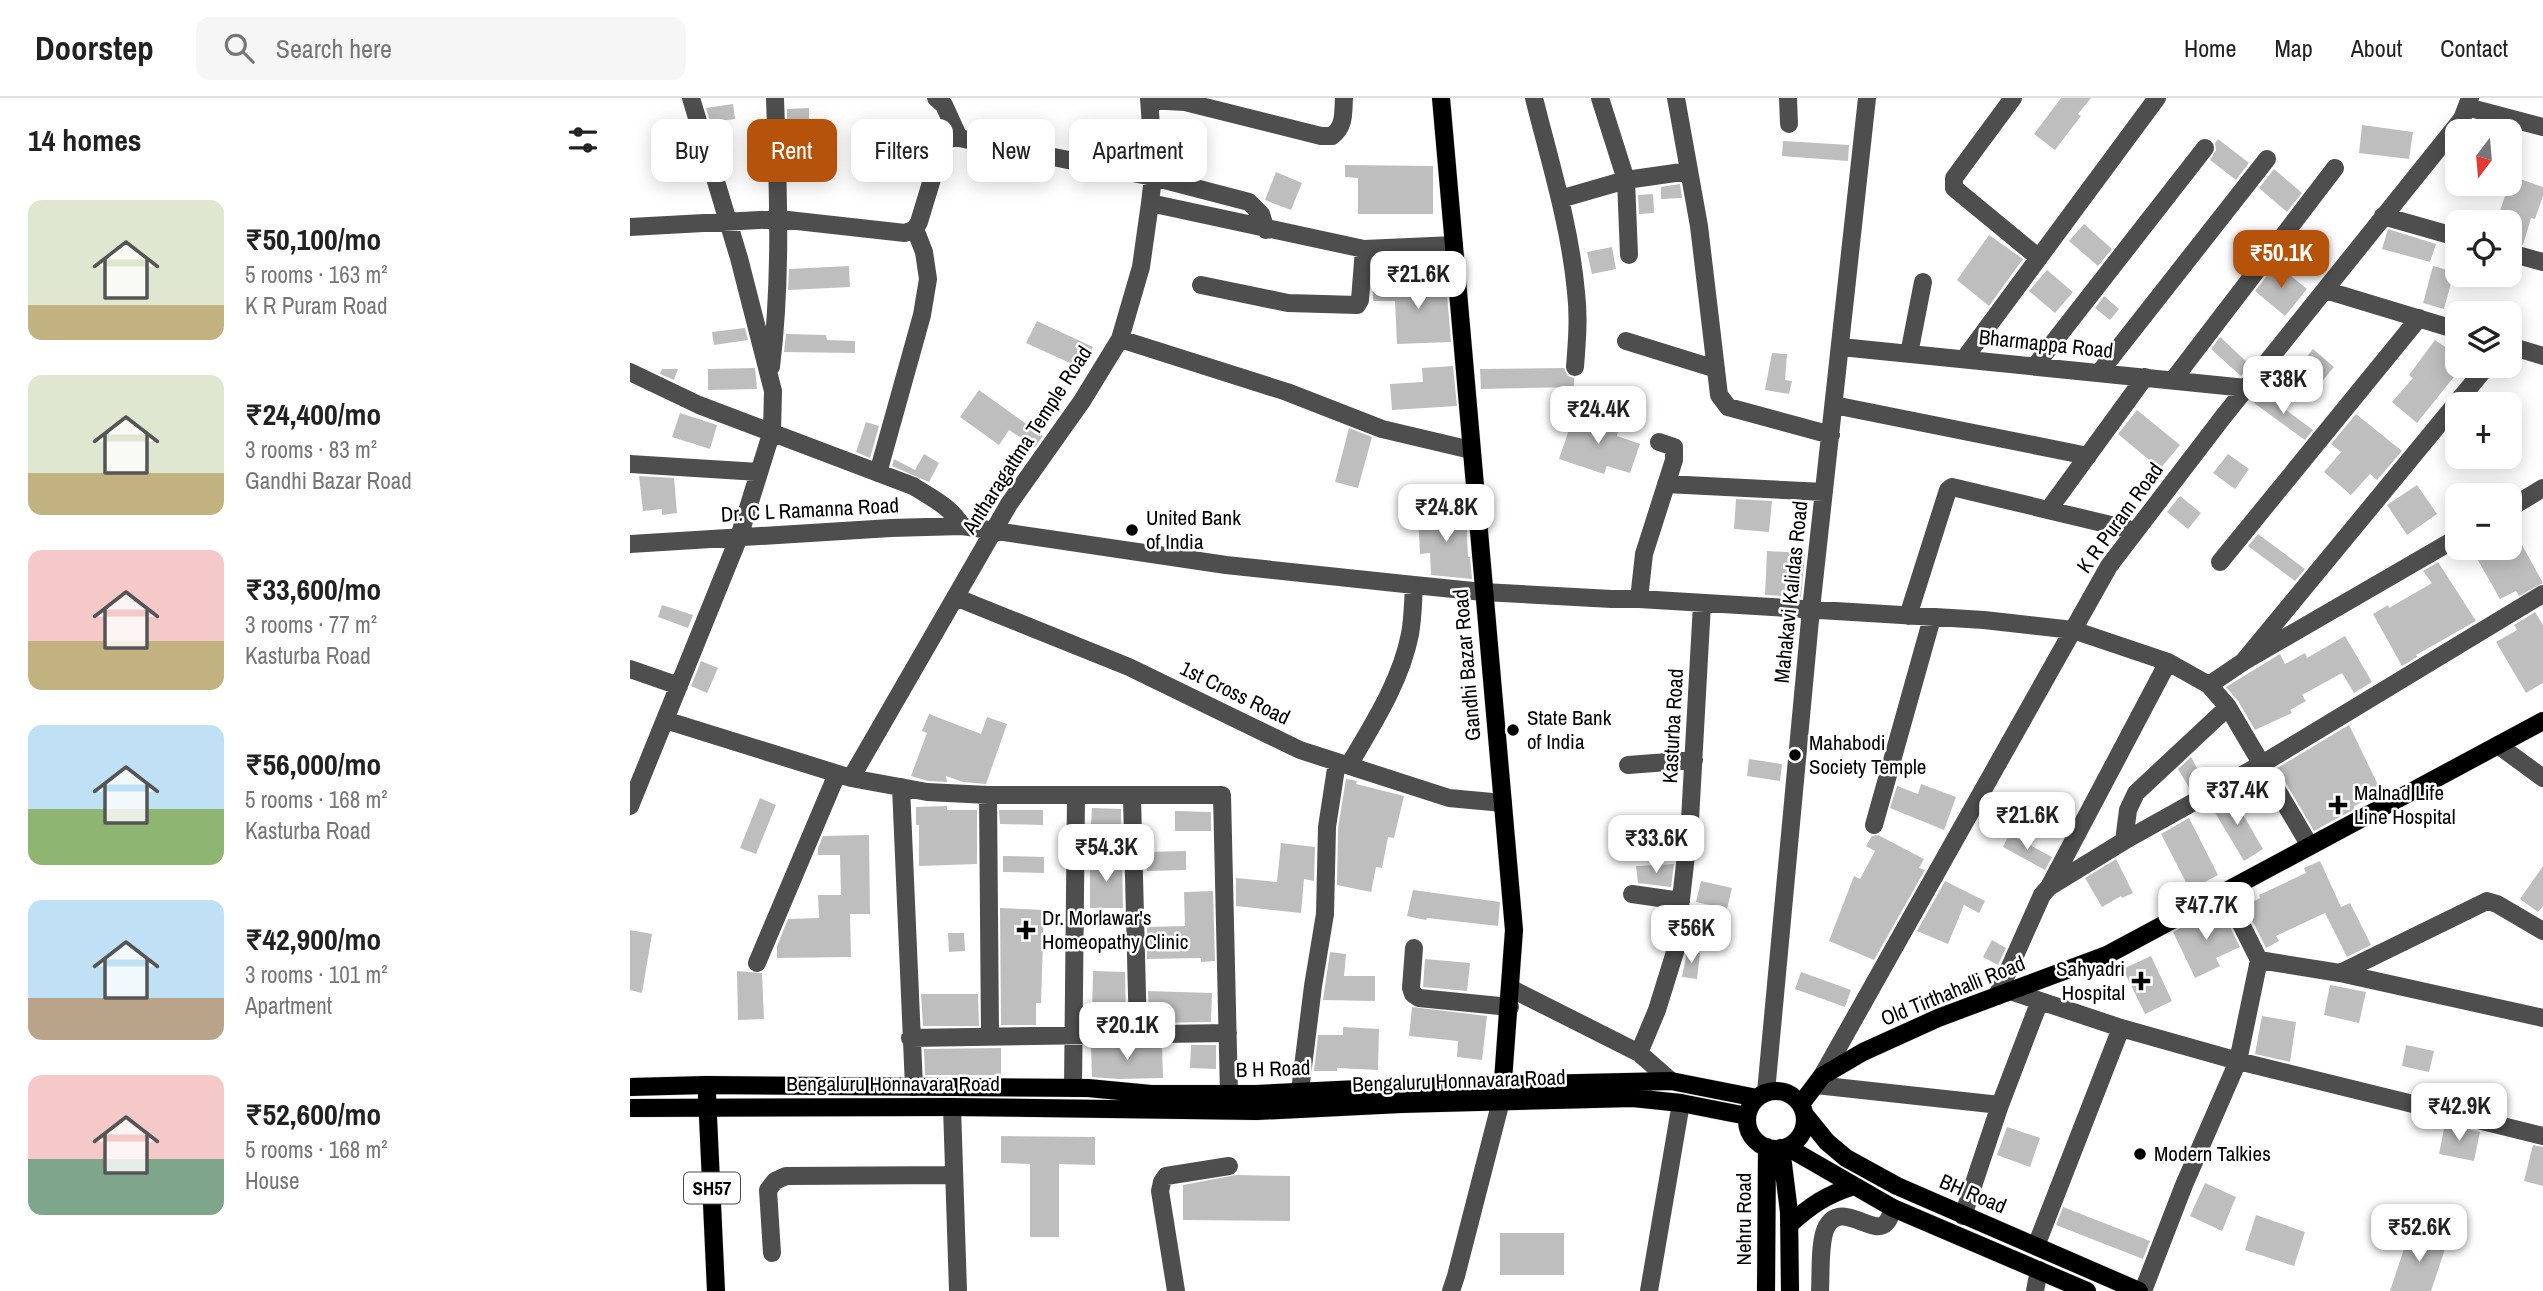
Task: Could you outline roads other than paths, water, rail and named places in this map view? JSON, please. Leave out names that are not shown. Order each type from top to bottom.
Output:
[{"type":"main road","name":"Gandhi Bazar Road","points":[[1441,98],[1514,929],[1502,1093]]},
{"type":"main road","name":"Old Tirthahalli Road","points":[[1803,1110],[1819,1081],[1863,1052],[1938,1018],[2107,955],[2543,721]]},
{"type":"main road","name":"B H Road","points":[[630,1087],[706,1085],[1073,1088],[1151,1094],[1300,1091],[1502,1093],[1671,1081],[1761,1095]]},
{"type":"main road","name":"SH57","points":[[706,1085],[716,1291]]},
{"type":"main road","points":[[1779,1147],[1802,1134],[1805,1125],[1803,1110],[1795,1097],[1786,1092],[1761,1095],[1750,1106],[1748,1126],[1758,1142],[1779,1147],[1893,1208],[2087,1291]]},
{"type":"main road","name":"Bengaluru Honnavara Road","points":[[630,1108],[952,1107],[1257,1111],[1502,1093],[1633,1098],[1681,1103],[1747,1116]]},
{"type":"main road","name":"BH Road","points":[[1803,1110],[1827,1142],[1846,1158],[1897,1186],[2141,1291]]},
{"type":"main road","name":"Nehru Road","points":[[1779,1147],[1789,1225],[1790,1291]]},
{"type":"main road","name":"Nehru Road","points":[[1766,1291],[1779,1147]]},
{"type":"main road","points":[[1789,1225],[1807,1208],[1828,1195],[1854,1186]]},
{"type":"street","points":[[630,806],[739,537],[772,431],[774,391],[729,222],[691,98]]},
{"type":"street","points":[[770,377],[777,322],[779,219],[775,98]]},
{"type":"street","points":[[936,98],[944,105],[959,138]]},
{"type":"street","points":[[1149,99],[1185,102],[1321,136],[1332,136],[1339,131],[1343,123],[1344,98]]},
{"type":"street","points":[[1534,98],[1560,199],[1576,292],[1578,333],[1575,367]]},
{"type":"street","points":[[1600,98],[1626,180],[1629,255]]},
{"type":"street","points":[[1676,98],[1699,226],[1719,395],[1728,407],[1831,435]]},
{"type":"street","points":[[1788,98],[1789,124]]},
{"type":"street","name":"Mahakavi Kalidas Road","points":[[1761,1095],[1867,98]]},
{"type":"street","points":[[2013,98],[1954,178],[1954,188],[2039,258]]},
{"type":"street","points":[[1964,359],[2157,98]]},
{"type":"street","name":"Antharagattma Temple Road","points":[[1149,99],[1150,119]]},
{"type":"street","points":[[2469,103],[2543,127]]},
{"type":"street","name":"K R Puram Road","points":[[1819,1081],[2109,566],[2246,388],[2462,119],[2469,103]]},
{"type":"street","points":[[878,473],[922,315],[928,279],[924,252],[915,229],[943,143],[950,138],[959,138],[1069,160]]},
{"type":"street","points":[[2035,366],[2205,148]]},
{"type":"street","points":[[2099,373],[2267,159]]},
{"type":"street","points":[[2173,380],[2335,168]]},
{"type":"street","points":[[1560,199],[1626,180],[1689,171]]},
{"type":"street","name":"Antharagattma Temple Road","points":[[757,963],[844,776],[1009,504],[1083,401],[1120,339],[1141,267],[1152,182]]},
{"type":"street","points":[[1172,182],[1249,202],[1261,214],[1266,230]]},
{"type":"street","points":[[1150,203],[1364,249],[1454,245]]},
{"type":"street","points":[[2383,216],[2445,234]]},
{"type":"street","points":[[630,227],[779,219],[905,233],[915,229]]},
{"type":"street","points":[[1201,285],[1288,303],[1357,305],[1360,300],[1364,249]]},
{"type":"street","points":[[2522,256],[2543,262]]},
{"type":"street","points":[[1909,354],[1923,282]]},
{"type":"street","points":[[2325,290],[2445,326]]},
{"type":"street","points":[[2220,562],[2419,318]]},
{"type":"street","points":[[1120,339],[1287,393],[1382,429],[1471,450]]},
{"type":"street","points":[[1626,341],[1716,369]]},
{"type":"street","name":"Bharmappa Road","points":[[1841,347],[2246,388]]},
{"type":"street","points":[[2522,350],[2543,356]]},
{"type":"street","points":[[630,372],[699,405],[913,486],[942,504],[955,515],[962,526]]},
{"type":"street","points":[[2049,509],[2146,377]]},
{"type":"street","points":[[2243,662],[2477,378]]},
{"type":"street","points":[[1834,405],[2088,456]]},
{"type":"street","points":[[1639,599],[1644,554],[1675,451],[1674,447],[1658,442]]},
{"type":"street","points":[[630,464],[759,472]]},
{"type":"street","points":[[1666,484],[1824,492]]},
{"type":"street","points":[[1908,616],[1950,488],[2136,531]]},
{"type":"street","points":[[2522,501],[2543,488]]},
{"type":"street","name":"Dr. C L Ramanna Road","points":[[630,544],[962,526],[1226,565],[1483,592],[1984,620],[2073,630],[2168,662],[2208,685],[2228,707],[2310,846]]},
{"type":"street","points":[[2208,685],[2445,545]]},
{"type":"street","points":[[1300,1091],[1325,914],[1327,827],[1343,764],[1378,714],[1400,668],[1410,633],[1414,585]]},
{"type":"street","points":[[2049,887],[2124,841],[2262,764],[2543,594]]},
{"type":"street","name":"1st Cross Road","points":[[955,597],[1129,667],[1300,750],[1449,799],[1503,803]]},
{"type":"street","name":"Kasturba Road","points":[[1639,1053],[1657,1010],[1675,952],[1690,820],[1702,604]]},
{"type":"street","points":[[1874,825],[1932,618]]},
{"type":"street","points":[[2168,662],[2049,887],[2042,895],[2004,994],[2238,1061],[2543,1136]]},
{"type":"street","points":[[630,669],[679,687]]},
{"type":"street","points":[[2124,841],[2128,810],[2136,793],[2228,707]]},
{"type":"street","points":[[665,720],[844,776],[927,792],[1132,797],[1222,795],[1229,1094]]},
{"type":"street","points":[[2498,745],[2543,778]]},
{"type":"street","points":[[1628,765],[1694,760]]},
{"type":"street","points":[[901,787],[914,1087]]},
{"type":"street","points":[[988,795],[990,1035]]},
{"type":"street","points":[[1073,1088],[1076,796]]},
{"type":"street","points":[[1132,797],[1138,1035]]},
{"type":"street","points":[[2141,1291],[2238,1061],[2259,960],[2225,892]]},
{"type":"street","points":[[1633,894],[1681,901]]},
{"type":"street","points":[[2340,973],[2487,901],[2543,931]]},
{"type":"street","points":[[1414,948],[1411,988],[1413,995],[1419,998],[1511,998],[1639,1053],[1671,1081]]},
{"type":"street","points":[[2259,960],[2340,973],[2543,1018]]},
{"type":"street","points":[[1963,1216],[2000,1105],[2039,1003]]},
{"type":"street","points":[[2036,1246],[2121,1028]]},
{"type":"street","points":[[910,1038],[1228,1032]]},
{"type":"street","points":[[1819,1081],[2000,1105]]},
{"type":"street","points":[[1451,1291],[1502,1093]]},
{"type":"street","points":[[1649,1291],[1681,1103]]},
{"type":"street","points":[[952,1107],[958,1291]]},
{"type":"street","points":[[1176,1291],[1160,1191],[1162,1182],[1166,1177],[1229,1166]]},
{"type":"street","points":[[772,1252],[768,1190],[775,1181],[786,1176],[954,1175]]},
{"type":"street","points":[[1820,1291],[1824,1235],[1834,1218],[1842,1216],[1882,1226],[1887,1222],[1893,1208]]},
{"type":"street","points":[[2035,1291],[2039,1270]]},
{"type":"place","name":"United Bank of India","points":[[1132,530]]},
{"type":"place","name":"State Bank of India","points":[[1513,730]]},
{"type":"place","name":"Mahabodi Society Temple","points":[[1795,755]]},
{"type":"place","name":"Malnad Life Line Hospital","points":[[2338,805]]},
{"type":"place","name":"Dr. Morlawar's Homeopathy Clinic","points":[[1026,930]]},
{"type":"place","name":"Sahyadri Hospital","points":[[2141,981]]},
{"type":"place","name":"Modern Talkies","points":[[2140,1154]]}]
